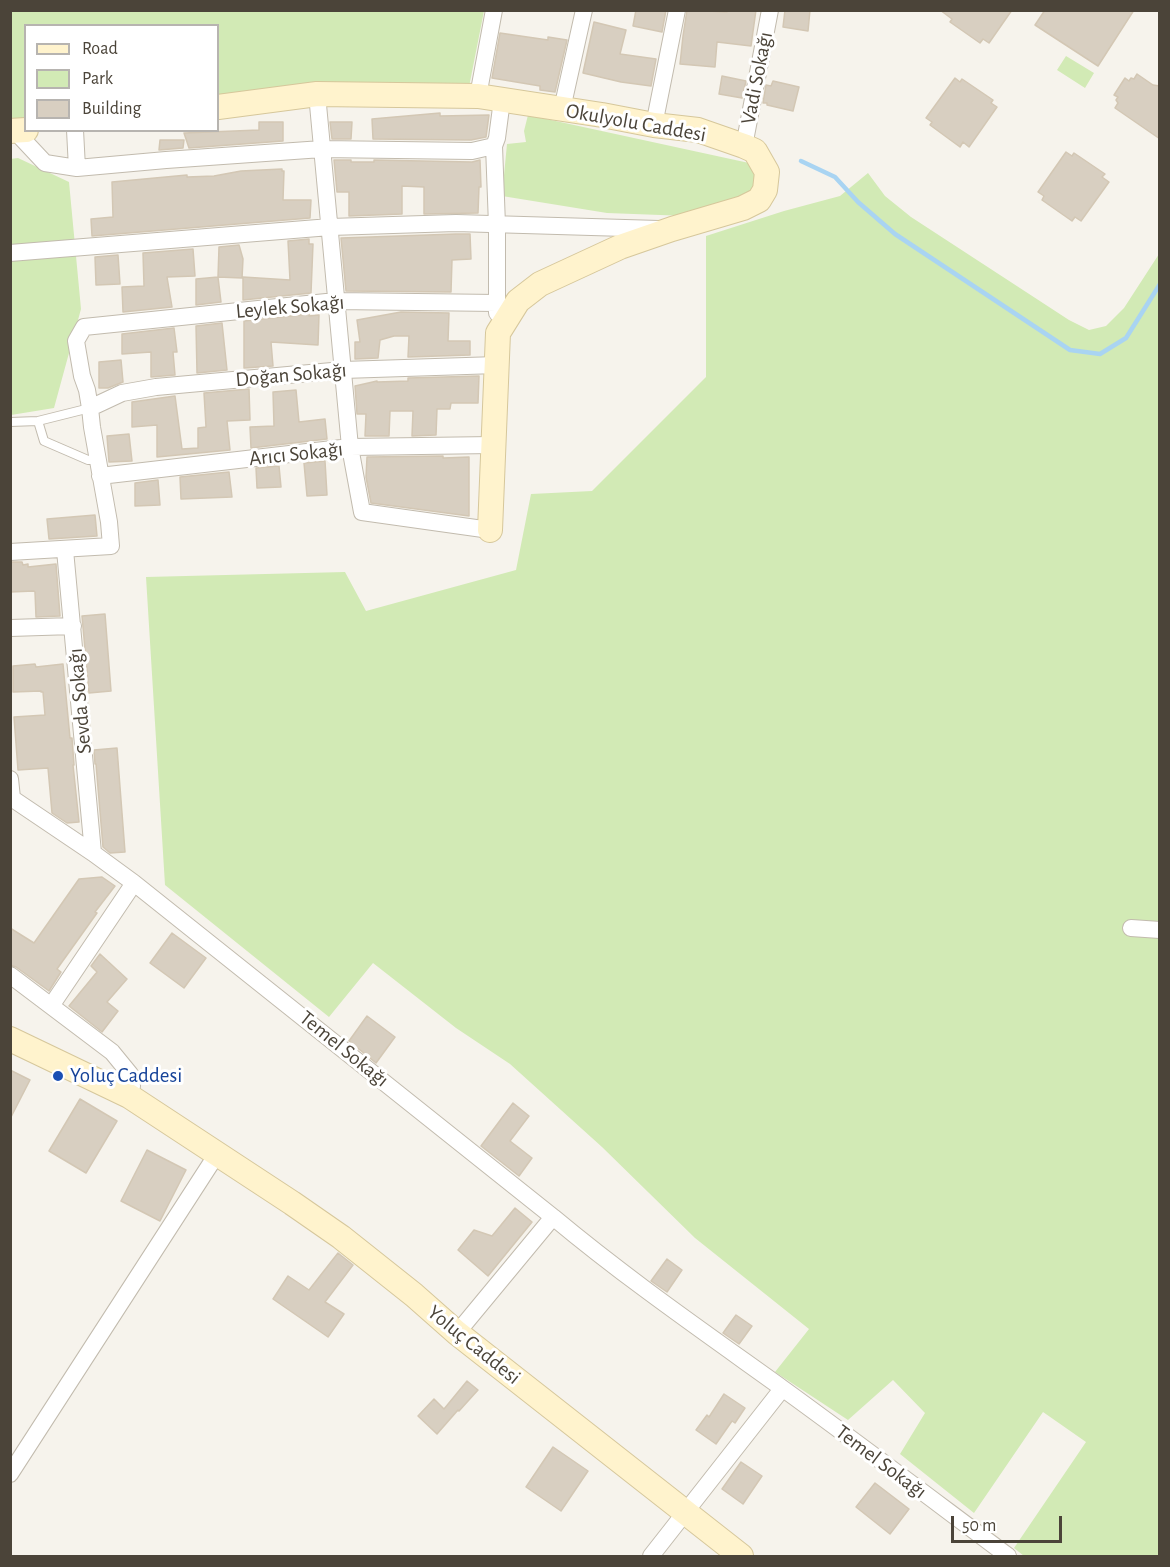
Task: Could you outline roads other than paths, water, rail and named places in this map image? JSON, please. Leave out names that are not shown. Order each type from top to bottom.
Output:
[{"type":"street","points":[[478,96],[494,10]]},
{"type":"street","points":[[562,109],[584,10]]},
{"type":"street","points":[[654,125],[677,10]]},
{"type":"street","name":"Vadi Sokağı","points":[[744,146],[770,10]]},
{"type":"street","points":[[317,94],[350,447],[362,512],[490,530]]},
{"type":"street","name":"Okulyolu Caddesi","points":[[219,107],[317,94],[478,96],[698,130],[755,151],[767,172],[765,190],[759,200],[743,208],[620,247],[540,284],[518,301],[498,333],[490,530]]},
{"type":"street","points":[[498,333],[494,146],[502,100]]},
{"type":"street","points":[[75,132],[77,168]]},
{"type":"street","points":[[18,136],[45,163],[77,168],[322,149],[472,151],[494,146]]},
{"type":"street","points":[[10,253],[330,227],[456,223],[672,229]]},
{"type":"street","name":"Leylek Sokağı","points":[[90,408],[76,341],[84,327],[336,301],[497,303]]},
{"type":"street","name":"Doğan Sokağı","points":[[90,408],[122,393],[156,387],[343,370],[496,365]]},
{"type":"street","points":[[10,552],[111,546],[90,408]]},
{"type":"street","name":"Arıcı Sokağı","points":[[99,468],[350,447],[493,446]]},
{"type":"street","name":"Sevda Sokağı","points":[[65,549],[93,853]]},
{"type":"street","points":[[10,628],[73,626]]},
{"type":"street","points":[[10,779],[11,798]]},
{"type":"street","name":"Temel Sokağı","points":[[11,798],[134,883],[598,1255],[1008,1557]]},
{"type":"street","points":[[51,1006],[134,883]]},
{"type":"street","points":[[1131,928],[1160,930]]},
{"type":"street","points":[[10,975],[112,1052],[130,1074],[132,1086],[129,1096]]},
{"type":"street","name":"Yoluç Caddesi","points":[[10,1039],[129,1096],[341,1237],[414,1295],[457,1333],[741,1557]]},
{"type":"street","points":[[10,1474],[217,1154]]},
{"type":"street","points":[[457,1333],[553,1217]]},
{"type":"street","points":[[651,1557],[782,1389]]},
{"type":"lane","points":[[10,422],[38,421],[90,408]]},
{"type":"lane","points":[[38,421],[44,441],[88,460],[99,468]]},
{"type":"waterway","points":[[801,161],[835,177],[858,202],[895,234],[1070,350],[1100,354],[1126,338],[1160,284]]},
{"type":"place","name":"Yoluç Caddesi","points":[[58,1076]]}]
